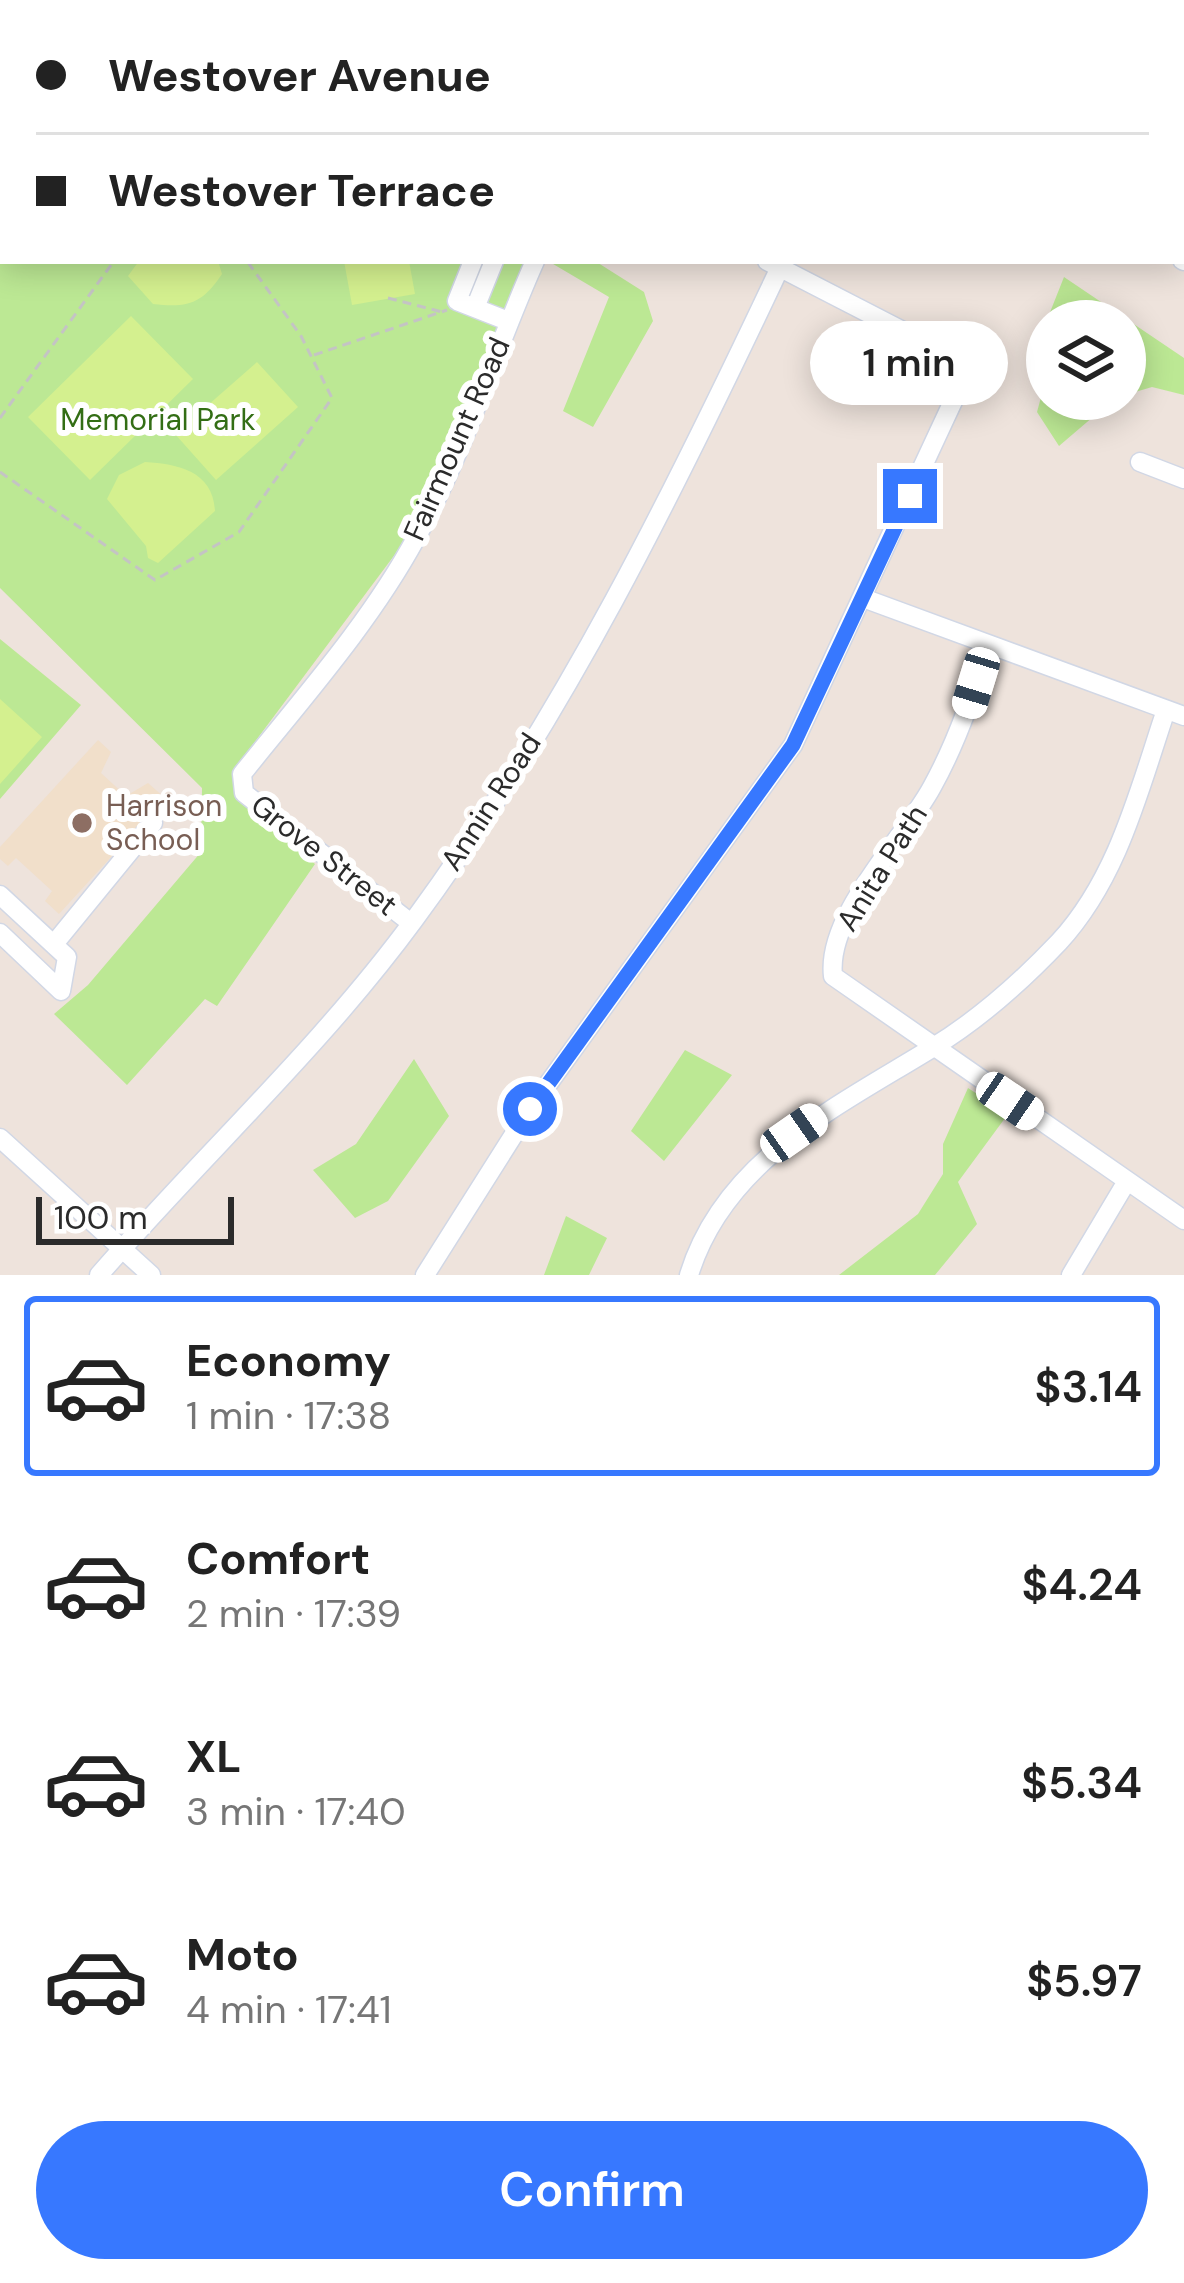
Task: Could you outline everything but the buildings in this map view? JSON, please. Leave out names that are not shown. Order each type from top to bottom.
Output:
[{"type":"street","points":[[459,307],[472,264]]},
{"type":"street","points":[[459,307],[492,264]]},
{"type":"street","name":"Fairmount Road","points":[[242,783],[242,774],[347,642],[414,543],[446,479],[535,264]]},
{"type":"street","name":"Annin Road","points":[[99,1275],[355,994],[411,923],[593,644],[701,438],[777,264]]},
{"type":"street","points":[[425,1275],[530,1109],[793,745],[962,382],[947,355],[779,264]]},
{"type":"street","points":[[459,307],[508,321]]},
{"type":"street","points":[[1140,462],[1184,479]]},
{"type":"street","points":[[688,1275],[711,1227],[765,1160],[839,1101],[932,1048],[1010,989],[1062,939],[1097,890],[1120,846],[1175,713],[863,598]]},
{"type":"street","name":"Anita Path","points":[[988,647],[965,719],[931,790],[862,894],[832,953],[833,976],[1184,1220]]},
{"type":"street","name":"Grove Street","points":[[242,783],[244,793],[411,923]]},
{"type":"street","points":[[54,944],[153,823]]},
{"type":"street","points":[[0,895],[67,957],[69,969],[61,992],[0,934]]},
{"type":"street","points":[[0,1138],[151,1275]]},
{"type":"street","points":[[1071,1275],[1127,1181]]},
{"type":"path","points":[[0,418],[111,264]]},
{"type":"path","points":[[0,472],[155,580],[239,532],[332,398],[313,356],[249,264]]},
{"type":"path","points":[[388,298],[459,307]]},
{"type":"path","points":[[313,356],[459,307]]},
{"type":"shaded area","name":"Harrison School","points":[[98,740],[111,752],[101,773],[126,796],[148,783],[165,798],[59,914],[45,901],[52,891],[16,858],[8,866],[0,859],[0,847]]},
{"type":"green space","name":"Memorial Park","points":[[0,264],[525,264],[437,481],[405,541],[233,771],[238,798],[315,864],[217,1006],[205,999],[127,1085],[54,1014],[88,985],[201,852],[202,788],[0,588]]},
{"type":"green space","points":[[137,264],[219,264],[222,274],[208,292],[193,302],[176,305],[153,304],[128,276]]},
{"type":"green space","points":[[345,264],[410,264],[415,294],[352,305]]},
{"type":"green space","points":[[553,264],[600,264],[644,292],[653,321],[593,427],[563,411],[609,297]]},
{"type":"green space","points":[[1064,277],[1098,300],[1055,300]]},
{"type":"green space","points":[[131,316],[193,379],[90,480],[28,417]]},
{"type":"green space","points":[[1146,332],[1184,358],[1184,395],[1146,389]]},
{"type":"green space","points":[[257,362],[298,407],[216,480],[175,434]]},
{"type":"green space","points":[[1042,420],[1089,420],[1059,446]]},
{"type":"green space","points":[[145,462],[181,468],[201,478],[213,497],[215,511],[158,563],[148,558],[146,546],[107,499],[119,475]]},
{"type":"green space","points":[[0,639],[81,705],[0,799]]},
{"type":"green space","points":[[0,699],[42,737],[0,784]]},
{"type":"green space","points":[[685,1050],[732,1075],[664,1161],[631,1131]]},
{"type":"green space","points":[[414,1059],[449,1116],[388,1201],[355,1218],[313,1170],[356,1144]]},
{"type":"green space","points":[[968,1088],[1008,1114],[958,1182],[977,1224],[935,1275],[839,1275],[918,1214],[943,1174],[943,1144]]},
{"type":"green space","points":[[566,1216],[607,1238],[589,1275],[544,1275]]},
{"type":"place","name":"Harrison School","points":[[82,823]]},
{"type":"route","points":[[530,1109],[793,745],[910,496]]}]
